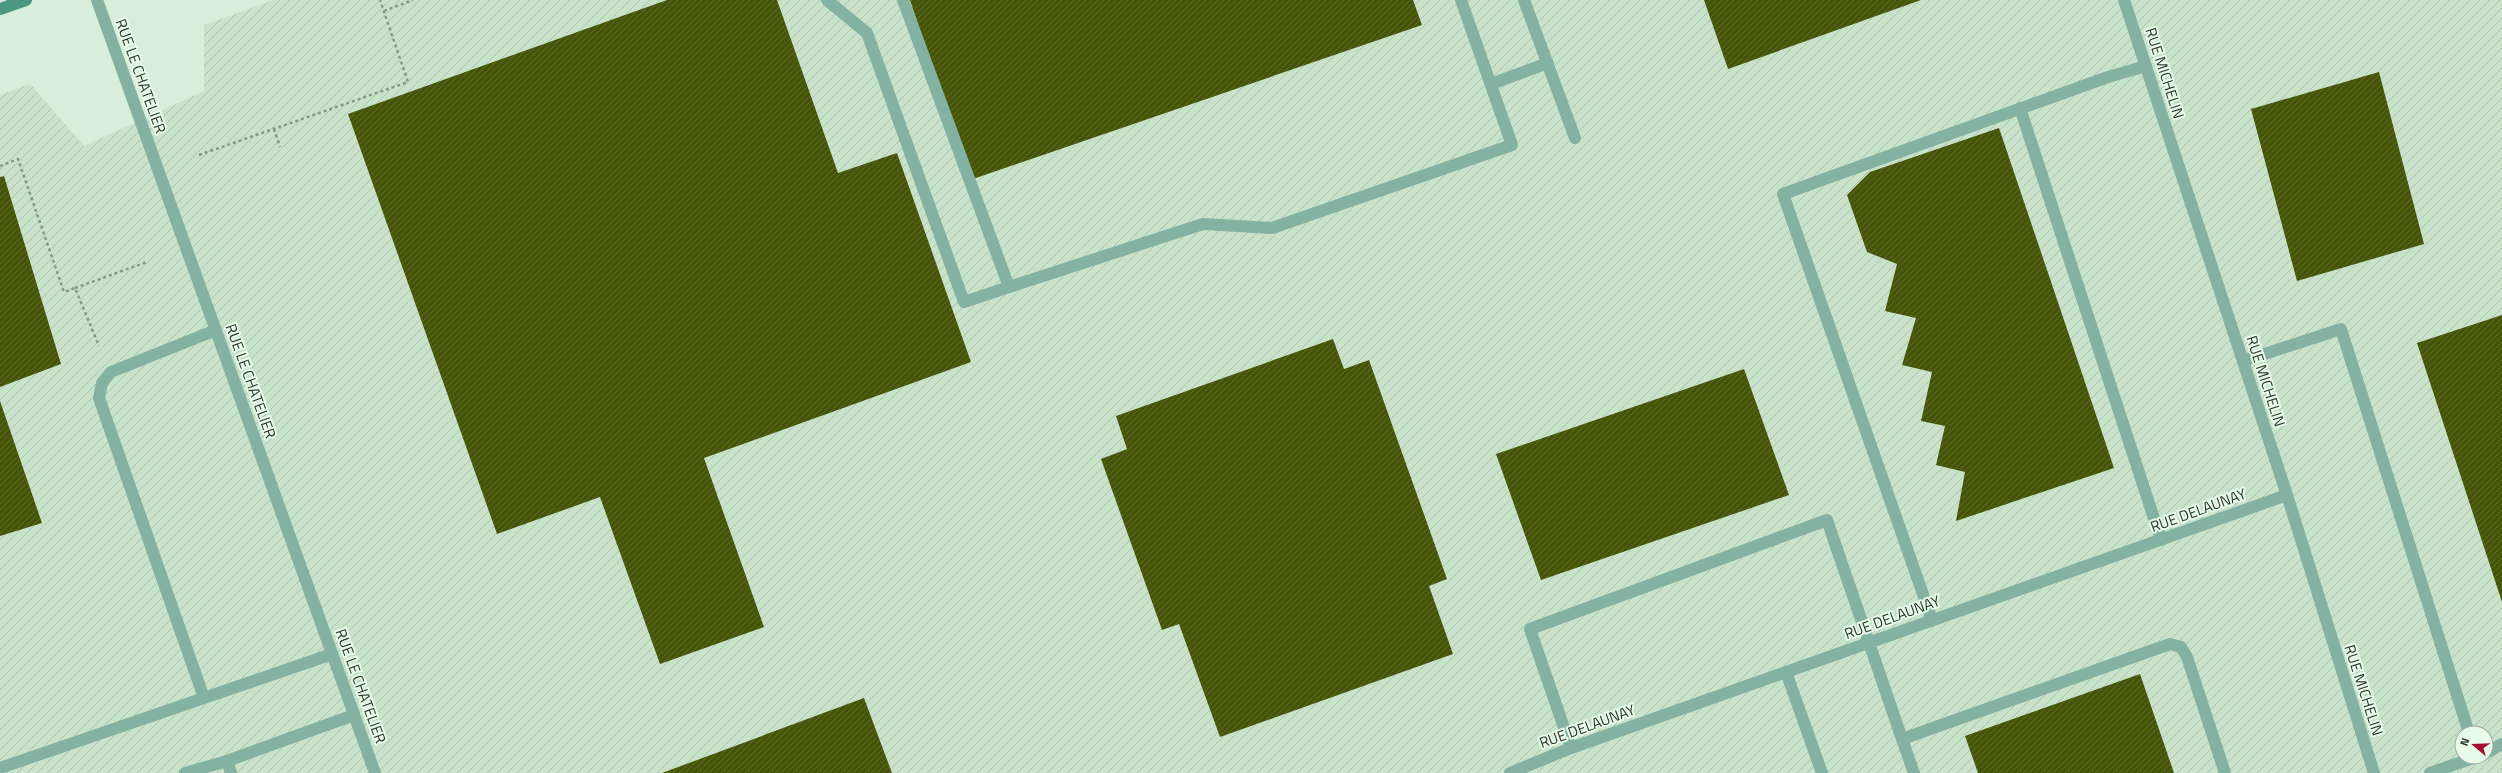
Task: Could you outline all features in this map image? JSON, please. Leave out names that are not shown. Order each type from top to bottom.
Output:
[{"type":"street","points":[[0,9],[26,0]]},
{"type":"street","name":"RUE LE CHATELIER","points":[[97,0],[375,773]]},
{"type":"street","points":[[827,0],[867,33],[964,302],[1203,224],[1272,228],[1512,145],[1461,0]]},
{"type":"street","points":[[904,0],[1009,287]]},
{"type":"street","points":[[1524,0],[1575,138]]},
{"type":"street","name":"RUE MICHELIN","points":[[2124,0],[2287,495],[2374,773]]},
{"type":"street","points":[[1491,84],[1548,63]]},
{"type":"street","points":[[1932,620],[1783,194],[2020,108],[2146,66]]},
{"type":"street","points":[[2020,108],[2161,540]]},
{"type":"street","points":[[2243,361],[2341,329],[2466,725]]},
{"type":"street","points":[[204,698],[99,398],[102,383],[111,372],[216,330]]},
{"type":"street","name":"RUE DELAUNAY","points":[[1510,773],[1571,748],[2287,495]]},
{"type":"street","points":[[1571,748],[1530,629],[1828,520],[1914,773]]},
{"type":"street","points":[[1902,739],[2170,644],[2180,648],[2187,657],[2225,773]]},
{"type":"street","points":[[0,768],[332,654]]},
{"type":"street","points":[[1786,672],[1822,773]]},
{"type":"street","points":[[185,773],[227,761],[354,715]]},
{"type":"street","points":[[227,761],[231,773]]},
{"type":"street","points":[[2430,773],[2454,765]]},
{"type":"path","points":[[199,155],[408,82],[380,0]]},
{"type":"path","points":[[384,11],[412,0]]},
{"type":"path","points":[[274,129],[280,147]]},
{"type":"path","points":[[0,166],[18,159],[64,292],[147,262]]},
{"type":"path","points":[[75,288],[102,353]]},
{"type":"shaded area","points":[[274,0],[2502,0],[2502,773],[0,773],[0,95],[30,84],[84,146],[204,91],[204,25]]},
{"type":"building","points":[[667,0],[777,0],[838,173],[897,153],[971,362],[704,458],[764,627],[660,664],[600,497],[497,534],[348,114]]},
{"type":"building","points":[[910,0],[1413,0],[1422,25],[970,180]]},
{"type":"building","points":[[1704,0],[1921,0],[1728,69]]},
{"type":"building","points":[[2379,72],[2424,244],[2297,281],[2251,109]]},
{"type":"building","points":[[1999,128],[2114,468],[1956,521],[1965,472],[1936,465],[1945,426],[1921,421],[1932,372],[1902,365],[1916,318],[1885,311],[1897,264],[1867,252],[1847,195],[1870,172]]},
{"type":"building","points":[[4,176],[61,364],[0,387],[0,177]]},
{"type":"building","points":[[2502,315],[2502,602],[2417,343]]},
{"type":"building","points":[[1333,339],[1344,369],[1369,360],[1447,579],[1429,586],[1453,654],[1220,737],[1179,624],[1162,630],[1101,459],[1127,449],[1116,416]]},
{"type":"building","points":[[1744,369],[1789,495],[1541,580],[1496,454]]},
{"type":"building","points":[[0,401],[42,523],[0,536]]},
{"type":"building","points":[[2140,674],[2174,773],[1978,773],[1965,736]]},
{"type":"building","points":[[864,698],[892,773],[662,773]]}]
